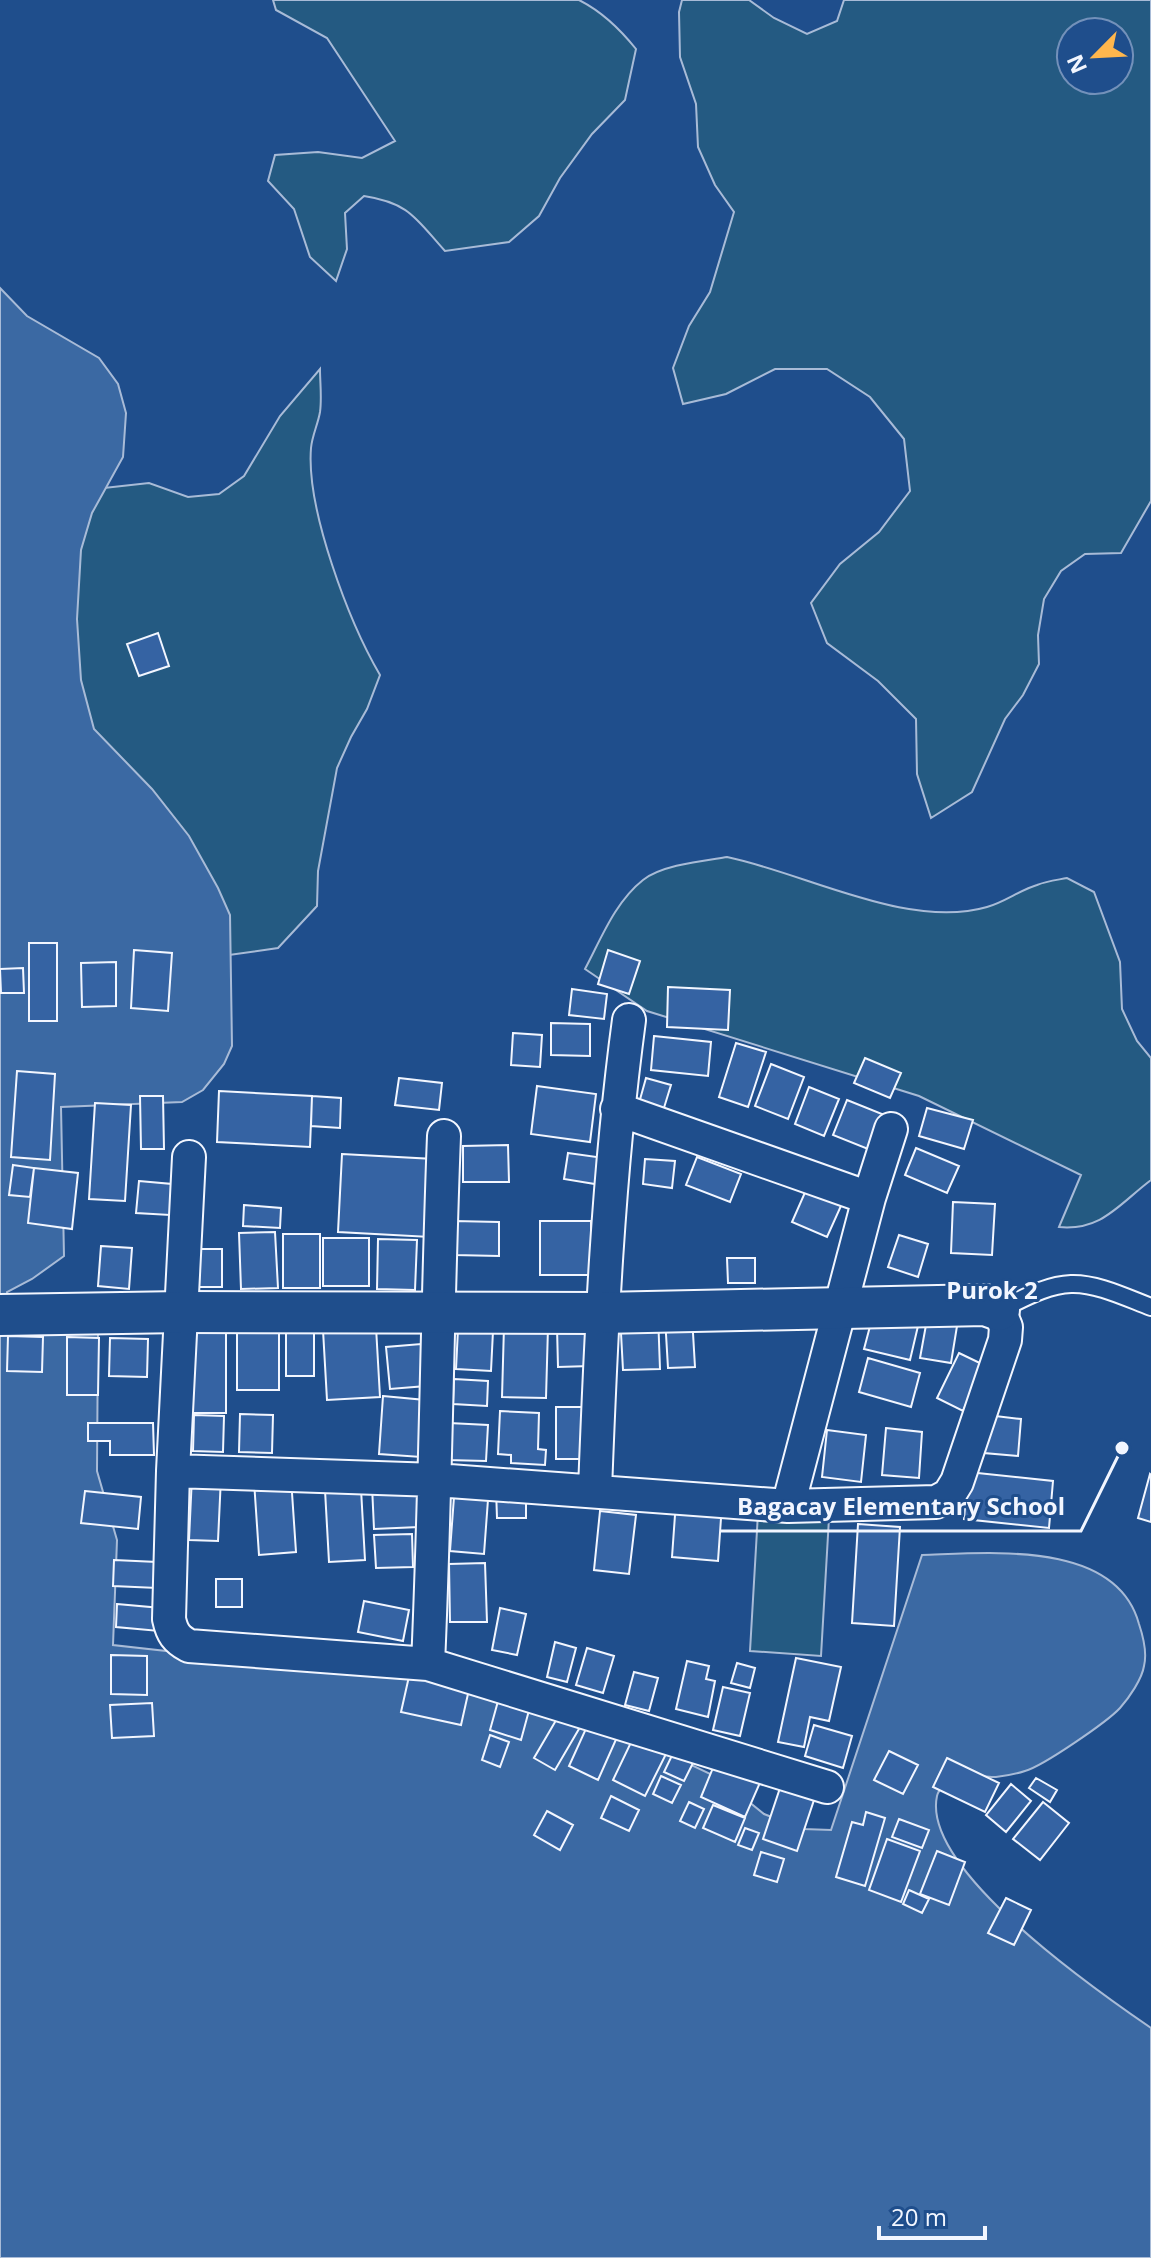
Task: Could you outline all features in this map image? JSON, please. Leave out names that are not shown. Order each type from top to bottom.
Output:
[{"type":"street","points":[[595,1490],[601,1313],[617,1109],[629,1020]]},
{"type":"street","points":[[617,1109],[869,1198]]},
{"type":"street","points":[[788,1506],[869,1198],[891,1129]]},
{"type":"street","points":[[428,1664],[436,1480],[437,1313],[444,1136]]},
{"type":"street","points":[[189,1157],[173,1471],[169,1619],[179,1641],[189,1646],[428,1664],[827,1787]]},
{"type":"street","points":[[0,1315],[601,1313],[985,1305],[999,1310],[1006,1327],[1005,1340],[957,1482],[949,1495],[936,1502],[788,1506],[436,1480],[173,1471]]},
{"type":"lane","points":[[999,1310],[1037,1292],[1072,1283],[1115,1293],[1151,1307]]},
{"type":"shaded area","points":[[273,0],[579,0],[610,22],[636,49],[625,100],[592,134],[560,178],[539,216],[509,242],[445,251],[411,214],[392,203],[364,196],[345,213],[347,249],[336,281],[310,257],[294,209],[268,181],[275,155],[318,152],[362,158],[395,141],[327,38],[276,10]]},
{"type":"shaded area","points":[[682,0],[749,0],[774,18],[807,34],[837,21],[844,0],[1151,0],[1151,501],[1121,553],[1085,554],[1061,571],[1044,599],[1038,635],[1039,664],[1023,695],[1005,719],[972,792],[931,818],[917,774],[916,719],[878,681],[827,643],[811,603],[840,564],[879,532],[910,491],[904,439],[870,397],[827,369],[775,369],[726,394],[683,404],[673,368],[689,326],[710,292],[734,212],[715,185],[698,147],[696,104],[680,57],[679,12]]},
{"type":"shaded area","points":[[0,288],[27,316],[99,358],[118,384],[126,413],[123,457],[92,513],[81,550],[77,619],[81,680],[94,729],[152,789],[189,836],[230,915],[232,1046],[224,1064],[203,1090],[182,1102],[61,1107],[64,1256],[7,1292],[7,1326],[98,1329],[97,1471],[117,1540],[113,1645],[427,1680],[645,1743],[721,1779],[764,1814],[803,1829],[831,1830],[922,1555],[982,1553],[1048,1557],[1078,1565],[1105,1578],[1126,1597],[1143,1639],[1143,1671],[1127,1699],[1113,1715],[1089,1733],[1034,1767],[999,1777],[964,1777],[946,1785],[937,1796],[939,1825],[956,1858],[983,1892],[1055,1958],[1151,2028],[1151,2258],[0,2258]]},
{"type":"shaded area","points":[[320,369],[320,412],[311,448],[315,502],[343,596],[380,675],[367,709],[337,768],[318,871],[317,906],[278,948],[229,955],[156,938],[0,450],[104,488],[149,483],[188,497],[219,494],[244,476],[280,416]]},
{"type":"shaded area","points":[[727,857],[857,897],[924,911],[956,912],[987,907],[1044,882],[1067,878],[1094,892],[1120,962],[1122,1009],[1137,1041],[1151,1058],[1151,1180],[1099,1220],[1087,1225],[1059,1227],[1081,1175],[919,1096],[647,1011],[585,969],[624,899],[643,880],[671,867]]},
{"type":"shaded area","points":[[758,1513],[829,1518],[821,1656],[750,1651]]},
{"type":"building","points":[[158,633],[169,666],[139,676],[127,644]]},
{"type":"building","points":[[29,943],[57,943],[57,1021],[29,1021]]},
{"type":"building","points":[[134,950],[172,953],[168,1011],[131,1008]]},
{"type":"building","points":[[608,950],[640,961],[629,994],[598,984]]},
{"type":"building","points":[[116,962],[116,1006],[82,1007],[81,963]]},
{"type":"building","points":[[23,968],[24,993],[1,993],[0,969]]},
{"type":"building","points":[[668,987],[730,990],[728,1030],[667,1027]]},
{"type":"building","points":[[572,989],[607,994],[604,1019],[569,1015]]},
{"type":"building","points":[[551,1023],[590,1024],[590,1056],[551,1055]]},
{"type":"building","points":[[513,1033],[542,1035],[540,1067],[511,1065]]},
{"type":"building","points":[[654,1036],[711,1042],[708,1076],[651,1070]]},
{"type":"building","points":[[736,1043],[766,1052],[748,1107],[719,1097]]},
{"type":"building","points":[[865,1058],[901,1073],[890,1098],[854,1083]]},
{"type":"building","points":[[771,1064],[804,1077],[788,1119],[755,1106]]},
{"type":"building","points":[[17,1071],[55,1074],[50,1160],[11,1157]]},
{"type":"building","points":[[399,1078],[442,1083],[439,1110],[395,1105]]},
{"type":"building","points":[[646,1078],[671,1085],[663,1111],[639,1103]]},
{"type":"building","points":[[537,1086],[596,1094],[590,1142],[531,1134]]},
{"type":"building","points":[[809,1087],[839,1099],[824,1136],[795,1124]]},
{"type":"building","points":[[219,1091],[312,1096],[310,1147],[217,1142]]},
{"type":"building","points":[[140,1096],[163,1096],[164,1149],[141,1149]]},
{"type":"building","points":[[312,1096],[341,1098],[340,1128],[311,1126]]},
{"type":"building","points":[[847,1100],[882,1114],[868,1149],[833,1135]]},
{"type":"building","points":[[95,1103],[131,1105],[125,1201],[89,1199]]},
{"type":"building","points":[[927,1108],[973,1120],[964,1149],[919,1136]]},
{"type":"building","points":[[508,1145],[509,1182],[463,1182],[463,1146]]},
{"type":"building","points":[[916,1148],[959,1166],[947,1193],[905,1175]]},
{"type":"building","points":[[568,1153],[604,1158],[601,1185],[564,1179]]},
{"type":"building","points":[[342,1154],[434,1159],[430,1237],[338,1232]]},
{"type":"building","points":[[697,1157],[741,1174],[730,1202],[686,1185]]},
{"type":"building","points":[[645,1159],[675,1161],[672,1188],[643,1184]]},
{"type":"building","points":[[13,1165],[34,1168],[30,1197],[9,1195]]},
{"type":"building","points":[[34,1168],[78,1173],[72,1229],[28,1223]]},
{"type":"building","points":[[139,1181],[172,1184],[170,1215],[136,1213]]},
{"type":"building","points":[[810,1181],[845,1197],[827,1237],[792,1222]]},
{"type":"building","points":[[953,1202],[995,1204],[992,1255],[951,1253]]},
{"type":"building","points":[[244,1205],[281,1208],[280,1228],[243,1226]]},
{"type":"building","points":[[454,1221],[499,1222],[499,1256],[454,1255]]},
{"type":"building","points":[[540,1221],[591,1221],[591,1275],[540,1275]]},
{"type":"building","points":[[275,1232],[278,1288],[241,1289],[239,1233]]},
{"type":"building","points":[[283,1234],[320,1234],[320,1288],[283,1288]]},
{"type":"building","points":[[899,1235],[928,1244],[918,1277],[888,1267]]},
{"type":"building","points":[[323,1238],[369,1238],[369,1286],[323,1286]]},
{"type":"building","points":[[378,1239],[417,1240],[415,1290],[377,1289]]},
{"type":"building","points":[[101,1246],[132,1248],[129,1289],[98,1286]]},
{"type":"building","points":[[200,1249],[222,1249],[222,1287],[199,1287]]},
{"type":"building","points":[[727,1258],[755,1258],[755,1283],[728,1283]]},
{"type":"building","points":[[658,1314],[660,1369],[623,1370],[620,1315]]},
{"type":"building","points":[[928,1314],[958,1320],[951,1363],[920,1358]]},
{"type":"building","points":[[873,1315],[918,1326],[910,1360],[864,1349]]},
{"type":"building","points":[[692,1316],[695,1367],[668,1368],[665,1317]]},
{"type":"building","points":[[286,1325],[314,1326],[314,1376],[286,1376]]},
{"type":"building","points":[[504,1326],[548,1327],[546,1398],[502,1397]]},
{"type":"building","points":[[588,1326],[590,1366],[558,1367],[557,1327]]},
{"type":"building","points":[[376,1327],[380,1397],[327,1400],[323,1330]]},
{"type":"building","points":[[458,1329],[493,1331],[491,1371],[456,1369]]},
{"type":"building","points":[[193,1330],[226,1330],[226,1413],[193,1413]]},
{"type":"building","points":[[279,1332],[279,1390],[237,1390],[237,1333]]},
{"type":"building","points":[[8,1336],[43,1337],[42,1372],[7,1371]]},
{"type":"building","points":[[67,1337],[99,1338],[98,1395],[67,1395]]},
{"type":"building","points":[[110,1338],[148,1339],[147,1377],[109,1376]]},
{"type":"building","points":[[421,1344],[426,1386],[390,1389],[386,1347]]},
{"type":"building","points":[[959,1353],[984,1365],[963,1411],[937,1398]]},
{"type":"building","points":[[868,1358],[920,1373],[911,1407],[859,1392]]},
{"type":"building","points":[[454,1379],[488,1381],[487,1406],[453,1404]]},
{"type":"building","points":[[383,1396],[425,1400],[421,1457],[379,1454]]},
{"type":"building","points":[[556,1407],[584,1407],[584,1459],[556,1459]]},
{"type":"building","points":[[500,1411],[539,1413],[538,1449],[546,1450],[545,1465],[511,1463],[511,1455],[498,1454]]},
{"type":"building","points":[[240,1414],[273,1415],[272,1453],[239,1452]]},
{"type":"building","points":[[194,1415],[224,1416],[223,1452],[193,1451]]},
{"type":"building","points":[[987,1415],[1021,1419],[1018,1456],[984,1453]]},
{"type":"building","points":[[88,1423],[153,1423],[154,1455],[110,1455],[110,1441],[88,1441]]},
{"type":"building","points":[[449,1423],[488,1425],[486,1461],[447,1460]]},
{"type":"building","points":[[886,1428],[922,1432],[919,1478],[882,1475]]},
{"type":"building","points":[[827,1430],[866,1435],[861,1482],[822,1477]]},
{"type":"building","points":[[968,1472],[1053,1481],[1049,1528],[964,1519]]},
{"type":"building","points":[[1151,1475],[1151,1522],[1138,1518]]},
{"type":"building","points":[[192,1476],[221,1477],[218,1541],[189,1540]]},
{"type":"building","points":[[291,1478],[296,1552],[259,1555],[254,1481]]},
{"type":"building","points":[[455,1483],[489,1486],[484,1554],[450,1551]]},
{"type":"building","points":[[418,1485],[419,1527],[374,1529],[372,1486]]},
{"type":"building","points":[[526,1488],[526,1518],[497,1518],[496,1489]]},
{"type":"building","points":[[361,1489],[365,1560],[329,1562],[325,1490]]},
{"type":"building","points":[[85,1491],[141,1497],[138,1529],[81,1523]]},
{"type":"building","points":[[676,1501],[722,1504],[718,1561],[672,1557]]},
{"type":"building","points":[[600,1511],[636,1515],[629,1574],[594,1570]]},
{"type":"building","points":[[858,1524],[900,1527],[894,1626],[852,1623]]},
{"type":"building","points":[[412,1534],[413,1567],[376,1568],[374,1535]]},
{"type":"building","points":[[114,1560],[157,1562],[157,1588],[113,1586]]},
{"type":"building","points":[[485,1563],[487,1622],[450,1622],[449,1564]]},
{"type":"building","points":[[216,1579],[242,1579],[242,1607],[216,1607]]},
{"type":"building","points":[[364,1601],[409,1610],[403,1641],[358,1632]]},
{"type":"building","points":[[117,1604],[161,1608],[159,1631],[116,1627]]},
{"type":"building","points":[[500,1608],[526,1614],[517,1655],[492,1650]]},
{"type":"building","points":[[555,1642],[576,1648],[567,1682],[547,1677]]},
{"type":"building","points":[[587,1648],[614,1656],[603,1693],[576,1685]]},
{"type":"building","points":[[111,1655],[147,1656],[147,1695],[111,1694]]},
{"type":"building","points":[[796,1658],[841,1667],[829,1721],[810,1717],[804,1747],[778,1742]]},
{"type":"building","points":[[687,1661],[709,1666],[706,1679],[715,1681],[708,1717],[676,1709]]},
{"type":"building","points":[[737,1663],[755,1668],[750,1688],[731,1683]]},
{"type":"building","points":[[410,1672],[470,1685],[461,1725],[401,1712]]},
{"type":"building","points":[[634,1672],[658,1678],[649,1711],[625,1705]]},
{"type":"building","points":[[723,1687],[750,1693],[740,1736],[713,1730]]},
{"type":"building","points":[[500,1694],[531,1703],[521,1740],[490,1730]]},
{"type":"building","points":[[152,1703],[154,1736],[112,1738],[110,1705]]},
{"type":"building","points":[[562,1710],[583,1722],[555,1770],[534,1758]]},
{"type":"building","points":[[589,1722],[618,1735],[598,1780],[569,1766]]},
{"type":"building","points":[[814,1725],[852,1736],[843,1768],[805,1756]]},
{"type":"building","points":[[635,1734],[668,1750],[645,1796],[613,1780]]},
{"type":"building","points":[[490,1735],[509,1742],[500,1767],[482,1760]]},
{"type":"building","points":[[677,1745],[697,1755],[684,1781],[664,1772]]},
{"type":"building","points":[[889,1751],[918,1765],[903,1794],[874,1780]]},
{"type":"building","points":[[717,1758],[762,1778],[745,1817],[701,1797]]},
{"type":"building","points":[[947,1758],[999,1783],[985,1812],[933,1787]]},
{"type":"building","points":[[661,1776],[681,1785],[672,1803],[653,1794]]},
{"type":"building","points":[[1036,1778],[1057,1790],[1050,1802],[1029,1788]]},
{"type":"building","points":[[783,1779],[817,1791],[797,1851],[763,1839]]},
{"type":"building","points":[[1011,1784],[1031,1801],[1006,1832],[986,1815]]},
{"type":"building","points":[[611,1796],[639,1810],[629,1831],[601,1818]]},
{"type":"building","points":[[689,1802],[704,1809],[695,1828],[680,1821]]},
{"type":"building","points":[[1043,1802],[1069,1823],[1040,1860],[1013,1839]]},
{"type":"building","points":[[713,1805],[745,1818],[735,1842],[703,1828]]},
{"type":"building","points":[[547,1811],[573,1825],[560,1850],[534,1835]]},
{"type":"building","points":[[866,1812],[885,1818],[865,1886],[836,1877],[852,1822],[863,1825]]},
{"type":"building","points":[[899,1819],[929,1830],[922,1848],[892,1837]]},
{"type":"building","points":[[745,1828],[759,1833],[752,1850],[738,1845]]},
{"type":"building","points":[[887,1839],[920,1851],[901,1902],[869,1890]]},
{"type":"building","points":[[937,1851],[965,1862],[949,1905],[920,1894]]},
{"type":"building","points":[[761,1852],[784,1859],[777,1882],[754,1875]]},
{"type":"building","points":[[909,1890],[929,1899],[922,1913],[903,1904]]},
{"type":"building","points":[[1006,1898],[1031,1910],[1014,1945],[988,1933]]},
{"type":"place","name":"Bagacay Elementary School","points":[[1122,1448]]},
{"type":"district","name":"Purok 2","points":[[992,1289]]}]
